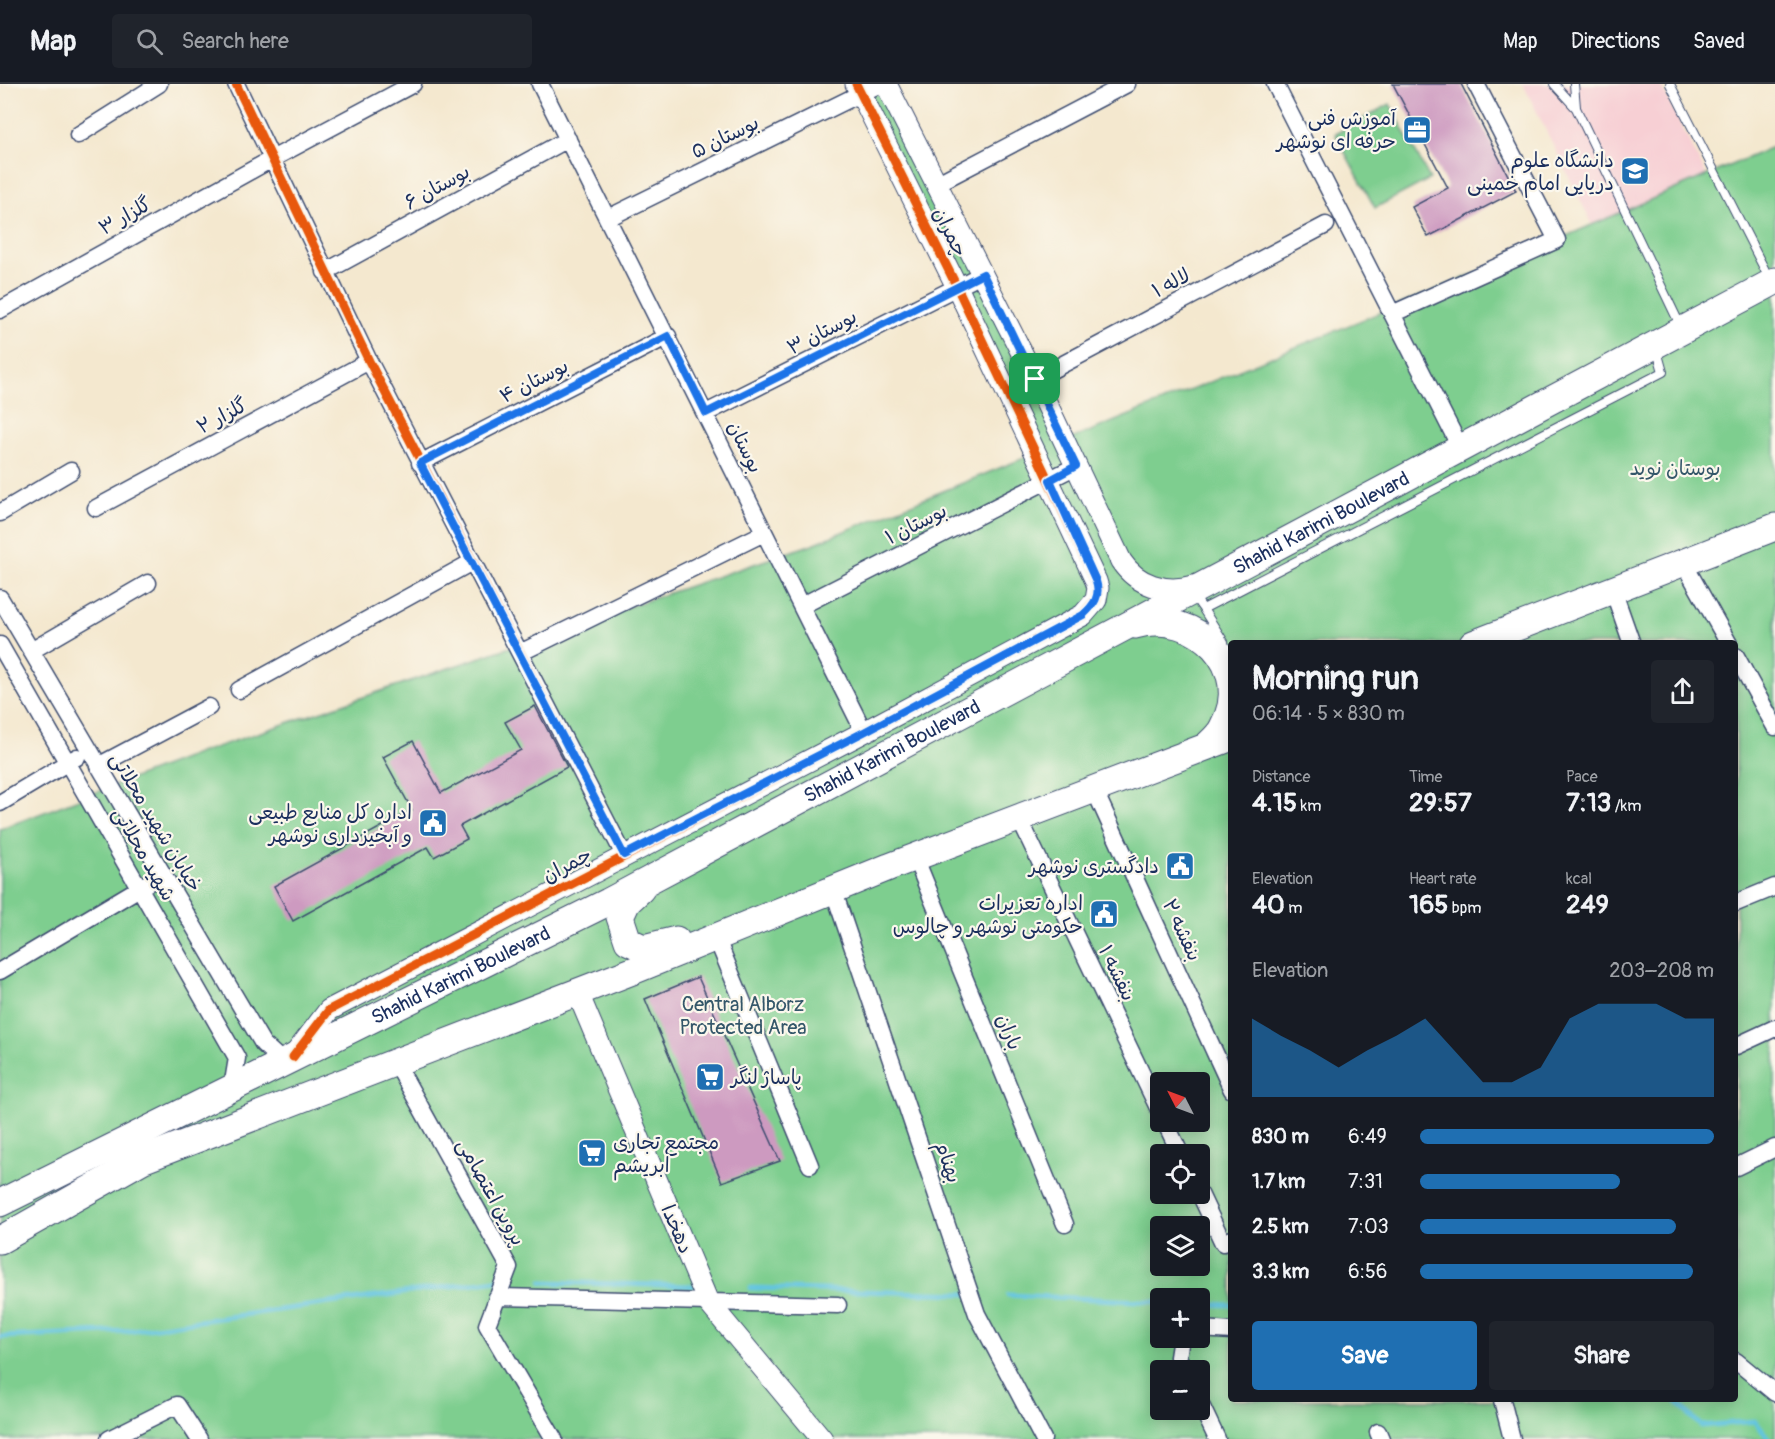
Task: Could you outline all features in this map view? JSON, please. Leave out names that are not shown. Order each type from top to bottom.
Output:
[{"type":"main road","name":"Shahid Karimi Boulevard","points":[[1,1201],[650,879],[1120,629],[1200,595],[1461,449],[1773,282]]},
{"type":"main road","points":[[1483,640],[1683,562],[1773,532]]},
{"type":"main road","points":[[1120,629],[1143,623],[1167,621],[1190,627],[1209,640],[1224,659],[1228,672]]},
{"type":"main road","points":[[0,1240],[142,1160],[716,937],[915,857],[1220,741],[1228,714]]},
{"type":"main road","points":[[650,879],[627,902],[620,916],[622,929],[628,941],[643,948],[664,945],[724,922],[758,919]]},
{"type":"street","points":[[78,135],[159,84]]},
{"type":"street","points":[[236,84],[270,160],[420,463],[624,855]]},
{"type":"street","name":"گلزار ۳","points":[[0,310],[270,160],[413,84]]},
{"type":"street","name":"بوستان","points":[[540,84],[864,732]]},
{"type":"street","name":"بوستان ۵","points":[[608,218],[858,89],[880,84]]},
{"type":"street","name":"چمران","points":[[886,84],[1035,379],[1121,561],[1131,572],[1153,586],[1200,595]]},
{"type":"street","points":[[936,184],[1127,84]]},
{"type":"street","points":[[1275,84],[1461,449]]},
{"type":"street","points":[[1392,314],[1557,240],[1476,84]]},
{"type":"street","name":"چمران","points":[[288,1060],[329,1010],[864,732],[1083,615],[1094,604],[1098,593],[1096,581],[1050,480],[858,89]]},
{"type":"street","name":"بوستان ۶","points":[[325,272],[568,139]]},
{"type":"street","name":"لاله ۱","points":[[1035,379],[1326,225]]},
{"type":"street","name":"بوستان ۳","points":[[706,413],[983,274]]},
{"type":"street","name":"بوستان ۴","points":[[420,463],[668,336]]},
{"type":"street","name":"گلزار ۲","points":[[96,508],[369,361]]},
{"type":"street","name":"بوستان ۱","points":[[801,606],[1076,466]]},
{"type":"street","points":[[0,513],[71,471]]},
{"type":"street","points":[[520,653],[764,533]]},
{"type":"street","points":[[239,690],[472,562]]},
{"type":"street","points":[[1683,562],[1726,640]]},
{"type":"street","points":[[31,651],[148,583]]},
{"type":"street","points":[[1613,590],[1631,640]]},
{"type":"street","name":"خیابان شهید محلاتی","points":[[0,598],[263,1044],[288,1060]]},
{"type":"street","points":[[0,635],[16,626]]},
{"type":"street","name":"شهید محلاتی","points":[[0,645],[237,1058],[232,1088]]},
{"type":"street","points":[[1738,660],[1775,727]]},
{"type":"street","points":[[99,766],[209,707]]},
{"type":"street","points":[[0,803],[89,750]]},
{"type":"street","name":"بنفشه ۲","points":[[1094,789],[1228,1081]]},
{"type":"street","name":"بنفشه ۱","points":[[1018,819],[1150,1091]]},
{"type":"street","name":"باران","points":[[915,857],[1065,1224]]},
{"type":"street","points":[[0,971],[163,874]]},
{"type":"street","points":[[1738,902],[1775,887]]},
{"type":"street","name":"بهنام","points":[[833,889],[977,1314],[1044,1439]]},
{"type":"street","points":[[716,937],[810,1166]]},
{"type":"street","points":[[181,961],[206,947]]},
{"type":"street","name":"دهخدا","points":[[578,991],[708,1302],[822,1439]]},
{"type":"street","points":[[1738,1045],[1775,1028]]},
{"type":"street","name":"پروین اعتصامی","points":[[395,1061],[509,1267],[487,1326],[554,1439]]},
{"type":"street","points":[[1738,1166],[1775,1148]]},
{"type":"street","points":[[1205,1204],[1223,1243],[1228,1241]]},
{"type":"street","points":[[497,1298],[838,1305]]},
{"type":"street","points":[[1210,1330],[1228,1331]]},
{"type":"street","points":[[1738,1363],[1775,1393]]},
{"type":"street","points":[[1503,1402],[1512,1439]]},
{"type":"street","points":[[109,1439],[177,1405],[199,1439]]},
{"type":"street","points":[[1208,1420],[1217,1439]]},
{"type":"lane","points":[[1554,84],[1576,108],[1682,330]]},
{"type":"lane","points":[[1574,84],[1576,108]]},
{"type":"lane","points":[[1670,84],[1773,282]]},
{"type":"lane","points":[[1228,647],[1200,595],[1663,372],[1655,344]]},
{"type":"shaded area","name":"دانشگاه علوم دریایی امام خمینی","points":[[1523,84],[1660,84],[1749,259],[1638,317]]},
{"type":"green space","points":[[885,84],[981,273],[959,285],[863,95]]},
{"type":"green space","points":[[1390,104],[1430,179],[1375,208],[1335,134]]},
{"type":"green space","name":"Central Alborz Protected Area","points":[[1775,146],[1775,1439],[0,1439],[0,829],[202,752],[813,544],[1039,452],[959,288],[983,276],[1064,442],[1557,240]]},
{"type":"building","points":[[1393,84],[1461,84],[1516,191],[1428,237],[1412,207],[1448,188]]},
{"type":"building","points":[[535,706],[567,767],[460,826],[467,839],[434,857],[428,847],[293,921],[274,886],[412,810],[383,757],[413,741],[441,793],[521,750],[505,722]]},
{"type":"building","name":"پاساژ لنگر","points":[[698,977],[780,1161],[722,1182],[645,999]]},
{"type":"waterway","points":[[0,1337],[126,1331],[497,1280]]},
{"type":"waterway","points":[[542,1282],[693,1286]]},
{"type":"waterway","points":[[751,1288],[967,1294]]},
{"type":"waterway","points":[[1008,1295],[1150,1301]]},
{"type":"waterway","points":[[1210,1304],[1228,1305]]},
{"type":"waterway","points":[[1677,1402],[1701,1426],[1755,1421],[1769,1439]]},
{"type":"cycle path","points":[[236,84],[369,361],[624,855]]},
{"type":"cycle path","points":[[293,1057],[329,1010],[864,732],[1083,615],[1096,600],[1098,588],[1096,581],[957,287],[856,84]]},
{"type":"place","name":"آموزش فنی حرفه ای نوشهر","points":[[1417,130]]},
{"type":"place","name":"دانشگاه علوم دریایی امام خمینی","points":[[1635,171]]},
{"type":"place","name":"اداره كل منابع طبيعی و آبخيزداری نوشهر","points":[[433,823]]},
{"type":"place","name":"دادگستری نوشهر","points":[[1180,866]]},
{"type":"place","name":"اداره تعزیرات حکومتی نوشهر و چالوس","points":[[1104,914]]},
{"type":"place","name":"پاساژ لنگر","points":[[710,1077]]},
{"type":"place","name":"مجتمع تجاری ابریشم","points":[[592,1153]]},
{"type":"route","points":[[983,274],[1035,379],[1076,466],[1050,480],[1098,586],[1097,597],[1092,607],[1083,615],[864,732],[624,855],[420,463],[668,336],[706,413],[983,274]]},
{"type":"park label","name":"بوستان نوید","points":[[1675,468]]}]
